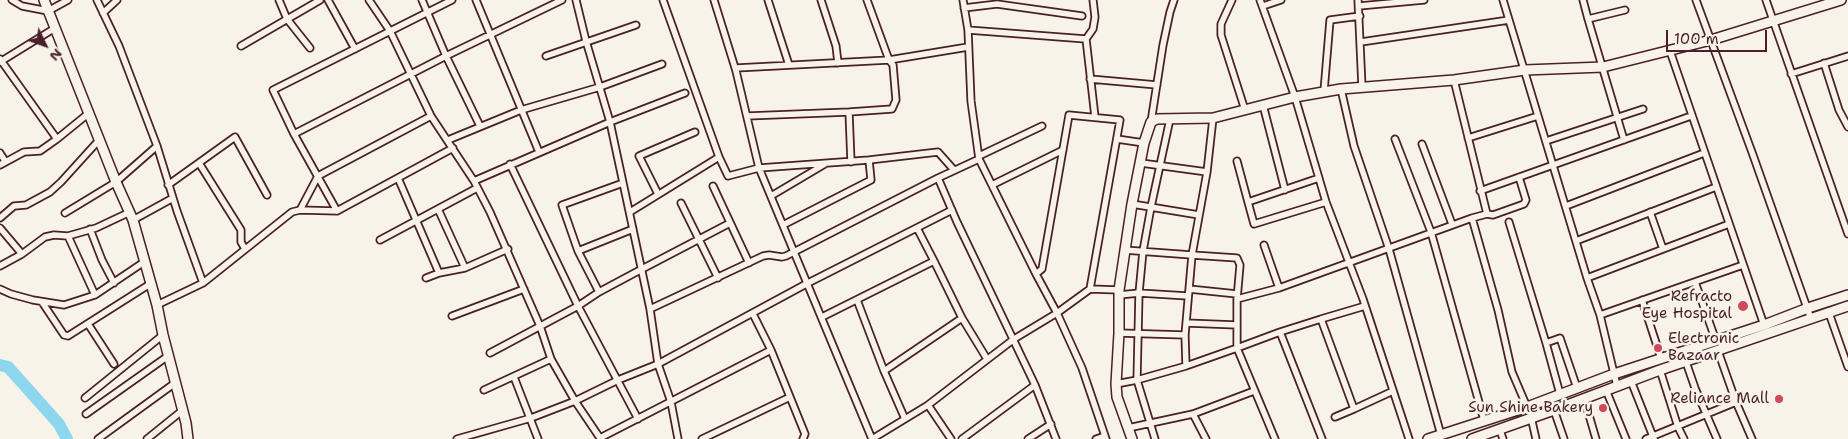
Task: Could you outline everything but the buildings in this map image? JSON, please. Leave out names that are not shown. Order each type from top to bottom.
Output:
[{"type":"street","points":[[12,0],[22,6],[48,11],[68,0]]},
{"type":"street","points":[[44,0],[131,216],[157,305],[168,356],[183,410],[188,439]]},
{"type":"street","points":[[97,0],[119,46],[157,146],[168,185],[204,283]]},
{"type":"street","points":[[103,13],[117,0]]},
{"type":"street","points":[[279,0],[288,18],[310,48]]},
{"type":"street","points":[[241,46],[320,0]]},
{"type":"street","points":[[328,0],[355,49]]},
{"type":"street","points":[[369,0],[390,31],[431,116],[474,181],[508,249],[540,326],[551,359],[599,439],[771,350]]},
{"type":"street","points":[[422,0],[446,56],[480,126]]},
{"type":"street","points":[[337,211],[294,134],[273,90],[452,0]]},
{"type":"street","points":[[476,0],[539,152]]},
{"type":"street","points":[[294,134],[446,56],[562,0]]},
{"type":"street","points":[[576,0],[610,122],[650,309],[658,364],[671,402],[678,439]]},
{"type":"street","points":[[663,0],[719,157],[728,176],[759,168],[851,162],[938,152],[954,170]]},
{"type":"street","points":[[714,0],[736,68],[759,168],[872,439],[928,405],[1014,339],[1057,313],[1090,288],[1120,120],[1069,115],[1042,269],[1036,274]]},
{"type":"street","points":[[768,0],[789,65]]},
{"type":"street","points":[[821,0],[836,46],[838,63]]},
{"type":"street","points":[[747,116],[892,109],[896,100],[892,65],[867,0]]},
{"type":"street","points":[[963,0],[968,30],[971,100],[979,157],[1057,313],[1082,368],[1106,438],[1096,439]]},
{"type":"street","points":[[1093,0],[1095,17],[1093,29],[1086,39],[1095,117]]},
{"type":"street","points":[[1132,439],[1117,397],[1119,292],[1132,204],[1144,143],[1151,122],[1163,45],[1174,0]]},
{"type":"street","points":[[1232,0],[1222,24],[1221,35],[1245,110]]},
{"type":"street","points":[[1281,0],[1261,3],[1294,97],[1326,202],[1365,306],[1409,439]]},
{"type":"street","points":[[1362,87],[1359,3],[1424,0]]},
{"type":"street","points":[[1503,0],[1587,278],[1600,315],[1617,386]]},
{"type":"street","points":[[1583,0],[1624,140]]},
{"type":"street","points":[[1696,0],[1811,319]]},
{"type":"street","points":[[1766,0],[1848,234]]},
{"type":"street","points":[[1151,122],[1157,119],[1213,118],[1294,97],[1341,88],[1454,80],[1524,70],[1604,67],[1711,40],[1774,22],[1835,1]]},
{"type":"street","points":[[964,8],[997,2],[1082,16]]},
{"type":"street","points":[[1588,19],[1625,10]]},
{"type":"street","points":[[1324,91],[1330,20],[1360,16]]},
{"type":"street","points":[[1361,42],[1509,20]]},
{"type":"street","points":[[546,56],[636,24]]},
{"type":"street","points":[[55,28],[0,61],[57,139]]},
{"type":"street","points":[[968,30],[1086,39]]},
{"type":"street","points":[[736,68],[889,60],[968,47]]},
{"type":"street","points":[[1670,51],[1764,325]]},
{"type":"street","points":[[1791,74],[1848,56]]},
{"type":"street","points":[[448,140],[521,110],[600,87],[662,64]]},
{"type":"street","points":[[1824,64],[1839,110],[1848,127]]},
{"type":"street","points":[[1090,79],[1157,85]]},
{"type":"street","points":[[1454,80],[1487,214]]},
{"type":"street","points":[[1341,88],[1354,146],[1389,248],[1441,434]]},
{"type":"street","points":[[474,181],[610,122],[684,93]]},
{"type":"street","points":[[1263,105],[1284,190]]},
{"type":"street","points":[[1546,141],[1643,108]]},
{"type":"street","points":[[849,112],[851,162]]},
{"type":"street","points":[[0,153],[3,163],[24,152],[40,151],[90,113]]},
{"type":"street","points":[[300,210],[318,176],[431,116]]},
{"type":"street","points":[[1468,138],[1538,116]]},
{"type":"street","points":[[1480,191],[1691,116]]},
{"type":"street","points":[[1186,366],[1185,335],[1192,255],[1207,172],[1213,118]]},
{"type":"street","points":[[1156,439],[1136,380],[1137,334],[1143,251],[1170,119]]},
{"type":"street","points":[[650,309],[769,255],[782,257],[795,252],[1042,126]]},
{"type":"street","points":[[658,194],[639,156],[695,132]]},
{"type":"street","points":[[168,185],[235,137],[268,195]]},
{"type":"street","points":[[0,218],[14,206],[26,205],[50,192],[100,139]]},
{"type":"street","points":[[1117,139],[1144,143]]},
{"type":"street","points":[[1396,139],[1431,232],[1484,420]]},
{"type":"street","points":[[1422,144],[1452,224]]},
{"type":"street","points":[[65,213],[116,182],[157,146]]},
{"type":"street","points":[[157,305],[204,283],[292,212],[300,210],[337,211],[453,148]]},
{"type":"street","points":[[992,185],[1063,150]]},
{"type":"street","points":[[1566,206],[1704,153]]},
{"type":"street","points":[[630,212],[719,157]]},
{"type":"street","points":[[783,225],[871,180],[868,160]]},
{"type":"street","points":[[1237,160],[1254,224],[1326,202]]},
{"type":"street","points":[[1141,162],[1207,172]]},
{"type":"street","points":[[771,196],[827,163]]},
{"type":"street","points":[[199,164],[241,230],[241,242],[245,249]]},
{"type":"street","points":[[510,164],[578,306],[638,419]]},
{"type":"street","points":[[398,178],[439,273]]},
{"type":"street","points":[[938,178],[1035,385],[1056,439]]},
{"type":"street","points":[[1248,202],[1319,178]]},
{"type":"street","points":[[1189,289],[1237,297],[1279,288],[1452,224],[1487,214],[1493,215],[1524,204],[1526,200],[1518,178]]},
{"type":"street","points":[[599,292],[578,251],[562,205],[623,183]]},
{"type":"street","points":[[713,186],[749,263]]},
{"type":"street","points":[[380,240],[477,188]]},
{"type":"street","points":[[1576,241],[1716,188]]},
{"type":"street","points":[[0,266],[22,254],[45,236],[68,236],[131,216],[173,198]]},
{"type":"street","points":[[681,204],[718,278]]},
{"type":"street","points":[[1132,204],[1199,215]]},
{"type":"street","points":[[438,209],[465,268]]},
{"type":"street","points":[[457,439],[531,418],[575,401],[618,380],[658,364],[808,283],[952,210]]},
{"type":"street","points":[[1650,212],[1663,248]]},
{"type":"street","points":[[1472,218],[1498,310],[1512,372],[1527,407]]},
{"type":"street","points":[[1509,222],[1560,394]]},
{"type":"street","points":[[490,353],[578,306],[599,292],[730,223]]},
{"type":"street","points":[[1587,278],[1729,224]]},
{"type":"street","points":[[0,228],[22,254]]},
{"type":"street","points":[[917,228],[962,318],[987,359]]},
{"type":"street","points":[[90,229],[114,283]]},
{"type":"street","points":[[578,251],[633,229]]},
{"type":"street","points":[[68,236],[95,296]]},
{"type":"street","points":[[1264,245],[1279,288]]},
{"type":"street","points":[[426,278],[439,273],[465,268],[508,249]]},
{"type":"street","points":[[1124,250],[1237,258],[1240,265],[1237,297],[1237,348],[1275,439]]},
{"type":"street","points":[[0,289],[11,294],[42,302],[64,305],[95,296],[144,262]]},
{"type":"street","points":[[822,317],[934,262]]},
{"type":"street","points":[[1600,315],[1743,265]]},
{"type":"street","points":[[1695,282],[1716,341]]},
{"type":"street","points":[[42,302],[66,336],[150,284]]},
{"type":"street","points":[[1090,288],[1119,292],[1188,296]]},
{"type":"street","points":[[452,316],[524,290]]},
{"type":"street","points":[[1428,439],[1527,407],[1614,374],[1764,325],[1848,295]]},
{"type":"street","points":[[857,300],[884,371],[905,419]]},
{"type":"street","points":[[1642,300],[1661,358]]},
{"type":"street","points":[[1116,384],[1186,366],[1280,332],[1365,306]]},
{"type":"street","points":[[1473,439],[1501,434],[1531,417],[1631,380],[1848,306]]},
{"type":"street","points":[[1829,313],[1848,367]]},
{"type":"street","points":[[753,314],[771,350],[805,434],[803,439]]},
{"type":"street","points":[[884,371],[962,318]]},
{"type":"street","points":[[1321,319],[1354,409]]},
{"type":"street","points":[[1186,323],[1237,325]]},
{"type":"street","points":[[88,324],[114,364]]},
{"type":"street","points":[[1280,332],[1322,439]]},
{"type":"street","points":[[1119,333],[1185,335]]},
{"type":"street","points":[[85,398],[163,335]]},
{"type":"street","points":[[1546,343],[1560,338],[1577,388]]},
{"type":"street","points":[[1718,351],[1736,402],[1752,439]]},
{"type":"street","points":[[86,414],[168,356]]},
{"type":"street","points":[[484,390],[551,359]]},
{"type":"street","points":[[1686,362],[1717,439]]},
{"type":"street","points":[[1660,370],[1678,427],[1684,439]]},
{"type":"street","points":[[514,377],[538,439]]},
{"type":"street","points":[[1631,380],[1651,438],[1736,402]]},
{"type":"street","points":[[98,439],[175,383]]},
{"type":"street","points":[[962,439],[1035,385]]},
{"type":"street","points":[[1606,390],[1626,439]]},
{"type":"street","points":[[1128,428],[1193,414],[1254,392]]},
{"type":"street","points":[[1335,418],[1393,392]]},
{"type":"street","points":[[702,439],[790,397]]},
{"type":"street","points":[[1584,398],[1596,439]]},
{"type":"street","points":[[928,405],[952,439]]},
{"type":"street","points":[[146,439],[183,410]]},
{"type":"street","points":[[1554,410],[1564,439]]},
{"type":"street","points":[[1193,414],[1206,439]]},
{"type":"street","points":[[1531,417],[1536,439]]},
{"type":"street","points":[[1028,439],[1051,424]]},
{"type":"waterway","points":[[0,365],[8,367],[59,424],[67,439]]},
{"type":"place","name":"Refracto Eye Hospital","points":[[1743,306]]},
{"type":"place","name":"Electronic Bazaar","points":[[1658,348]]},
{"type":"place","name":"Reliance Mall","points":[[1779,399]]},
{"type":"place","name":"Sun Shine Bakery","points":[[1603,408]]}]
